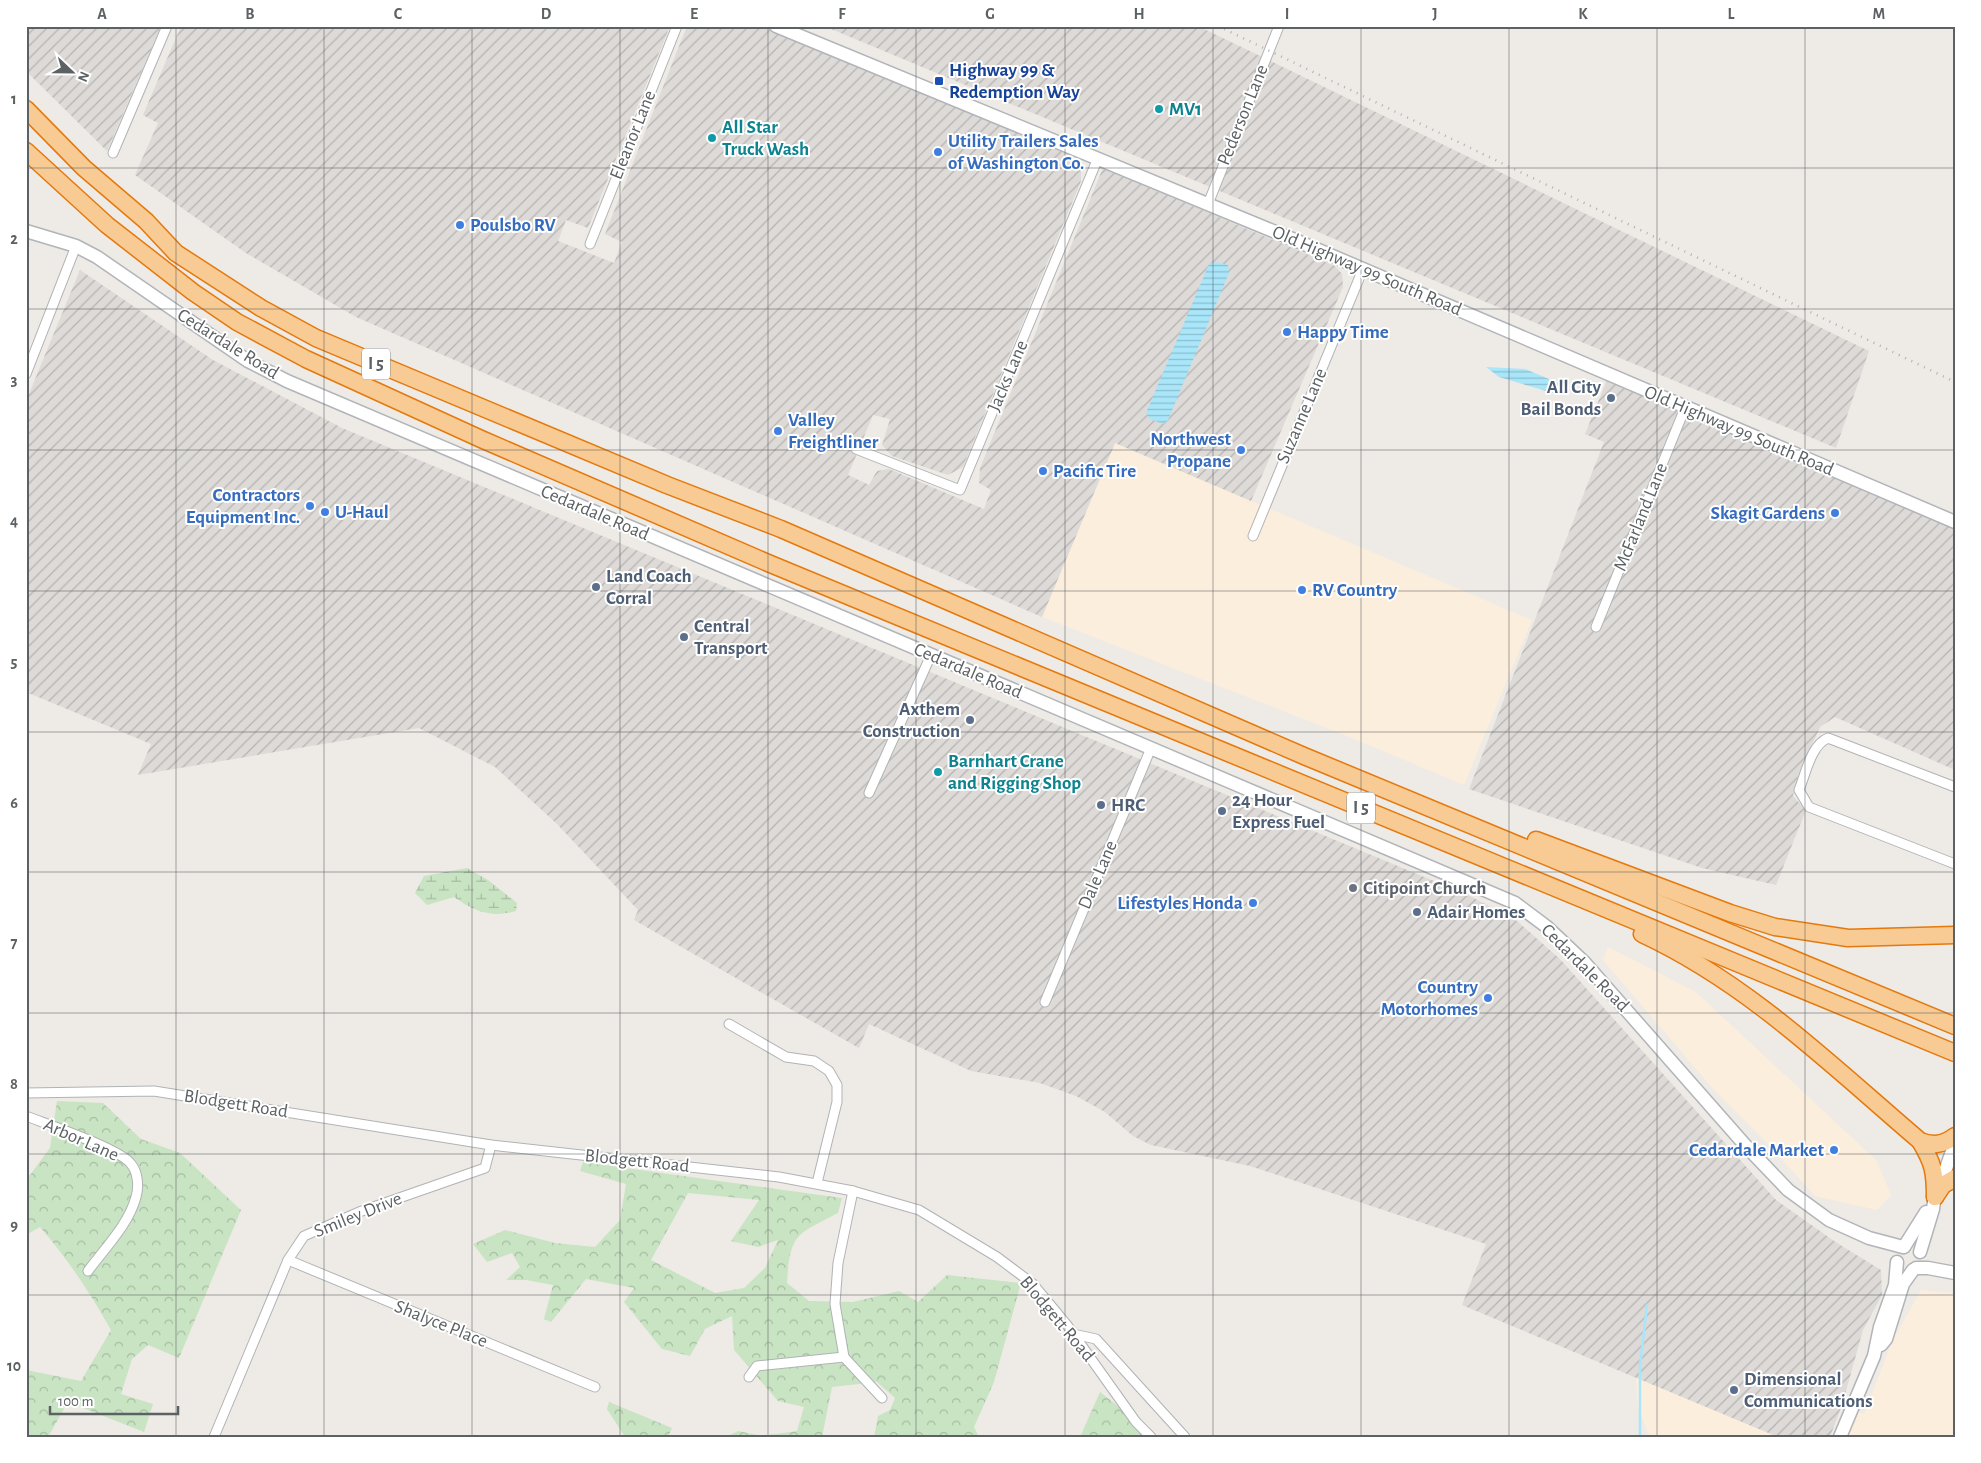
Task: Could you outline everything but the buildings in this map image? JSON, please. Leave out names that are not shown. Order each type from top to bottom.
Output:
[{"type":"highway","name":"I 5","points":[[26,109],[84,168],[146,221],[176,252],[261,308],[316,338],[649,478],[781,529],[1304,756],[1955,1026]]},
{"type":"highway","name":"I 5","points":[[26,151],[107,224],[193,292],[237,322],[306,359],[481,439],[768,563],[1512,871],[1792,984],[1955,1053]]},
{"type":"highway","points":[[1304,756],[1387,782],[1630,876],[1738,916],[1775,927],[1848,938],[1955,935]]},
{"type":"highway","points":[[1512,871],[1683,954],[1727,981],[1777,1019],[1920,1142],[1935,1170],[1934,1200]]},
{"type":"highway","points":[[1920,1142],[1941,1144],[1955,1136]]},
{"type":"highway","points":[[1934,1200],[1943,1185],[1955,1178]]},
{"type":"street","points":[[113,153],[167,26]]},
{"type":"street","name":"Eleanor Lane","points":[[590,244],[677,26]]},
{"type":"street","name":"Old Highway 99 South Road","points":[[776,26],[1363,269],[1955,522]]},
{"type":"street","name":"Pederson Lane","points":[[1208,204],[1279,26]]},
{"type":"street","name":"Jacks Lane","points":[[856,449],[960,490],[1098,158]]},
{"type":"street","name":"Cedardale Road","points":[[26,231],[76,246],[97,257],[248,361],[287,382],[1515,903],[1547,927],[1584,962],[1788,1190],[1841,1230],[1897,1260]]},
{"type":"street","points":[[26,374],[76,246]]},
{"type":"street","name":"Suzanne Lane","points":[[1252,536],[1363,269]]},
{"type":"street","name":"McFarland Lane","points":[[1596,627],[1685,408]]},
{"type":"street","points":[[869,794],[930,655]]},
{"type":"street","points":[[1955,787],[1828,738],[1820,741],[1815,749],[1799,790],[1809,807],[1955,864]]},
{"type":"street","name":"Dale Lane","points":[[1045,1002],[1150,748]]},
{"type":"street","points":[[729,1024],[786,1057],[814,1061],[829,1071],[837,1085],[837,1102],[817,1183]]},
{"type":"street","name":"Blodgett Road","points":[[26,1092],[154,1091],[491,1145],[779,1177],[854,1191],[919,1210],[998,1256],[1033,1284],[1073,1334],[1136,1422],[1151,1437]]},
{"type":"street","name":"Arbor Lane","points":[[26,1116],[111,1150],[131,1163],[138,1181],[136,1197],[126,1219],[88,1271]]},
{"type":"street","points":[[1840,1437],[1874,1356],[1880,1327],[1895,1285],[1898,1252],[1934,1200],[1955,1143]]},
{"type":"street","name":"Smiley Drive","points":[[214,1437],[288,1260],[304,1236],[359,1212],[485,1168],[491,1145]]},
{"type":"street","points":[[854,1191],[838,1263],[836,1304],[844,1357],[882,1398]]},
{"type":"street","points":[[1874,1356],[1886,1339],[1903,1284],[1921,1261],[1920,1253],[1934,1200]]},
{"type":"street","name":"Cedardale Road","points":[[1829,1220],[1874,1240],[1903,1247]]},
{"type":"street","points":[[1903,1247],[1914,1246],[1920,1253],[1950,1272]]},
{"type":"street","name":"Shalyce Place","points":[[288,1260],[595,1387]]},
{"type":"street","points":[[1897,1260],[1905,1270],[1950,1272]]},
{"type":"street","points":[[1073,1334],[1096,1338],[1185,1437]]},
{"type":"street","points":[[749,1377],[758,1366],[844,1357]]},
{"type":"shaded area","points":[[26,26],[161,26],[107,151],[26,71]]},
{"type":"shaded area","points":[[181,26],[670,26],[588,228],[566,220],[558,241],[614,263],[622,242],[605,234],[687,26],[762,26],[1067,152],[1081,166],[1081,181],[963,467],[948,475],[892,456],[882,445],[890,419],[873,415],[848,475],[869,485],[877,471],[889,469],[984,509],[991,490],[979,483],[980,468],[1103,168],[1335,266],[1342,274],[1343,287],[1251,501],[1115,443],[1042,617],[356,317],[246,253],[135,175],[158,123],[143,115]]},
{"type":"shaded area","points":[[824,26],[1198,26],[1869,351],[1836,448]]},
{"type":"shaded area","points":[[80,270],[213,360],[342,428],[1470,896],[1517,921],[1560,959],[1776,1200],[1837,1243],[1881,1270],[1882,1295],[1863,1330],[1842,1405],[1830,1437],[1778,1437],[1462,1305],[1486,1244],[1250,1166],[1151,1145],[1133,1136],[1105,1112],[1076,1096],[1040,1083],[971,1071],[869,1024],[859,1048],[634,920],[638,910],[557,824],[495,767],[419,728],[138,775],[151,744],[26,692],[26,401]]},
{"type":"shaded area","points":[[1607,380],[1955,527],[1955,770],[1835,717],[1820,727],[1798,776],[1793,796],[1806,810],[1776,885],[1702,868],[1469,789],[1604,442],[1585,434]]},
{"type":"shaded area","points":[[1115,443],[1532,620],[1464,785],[1347,736],[1042,617]]},
{"type":"shaded area","points":[[1608,947],[1696,992],[1877,1161],[1891,1195],[1877,1210],[1815,1196],[1766,1142],[1714,1090],[1603,960]]},
{"type":"shaded area","points":[[1921,1290],[1955,1293],[1955,1437],[1847,1437],[1857,1411],[1864,1414],[1892,1342]]},
{"type":"shaded area","points":[[1636,1377],[1778,1437],[1650,1437],[1638,1409]]},
{"type":"green space","points":[[467,868],[488,880],[517,903],[516,911],[491,914],[477,910],[454,897],[427,905],[415,893],[424,876]]},
{"type":"green space","points":[[57,1101],[103,1103],[141,1139],[180,1153],[241,1210],[179,1358],[148,1345],[132,1359],[121,1394],[153,1404],[144,1432],[68,1402],[48,1437],[26,1437],[26,1370],[81,1381],[111,1330],[78,1277],[40,1227],[26,1235],[26,1176],[30,1175],[50,1148]]},
{"type":"green space","points":[[583,1162],[842,1198],[838,1213],[804,1232],[793,1245],[790,1254],[787,1283],[809,1301],[853,1302],[899,1291],[918,1302],[947,1275],[1021,1283],[994,1382],[974,1427],[979,1437],[874,1437],[878,1416],[890,1410],[895,1398],[877,1382],[832,1387],[822,1437],[726,1437],[738,1431],[762,1436],[797,1431],[804,1407],[778,1401],[734,1350],[732,1316],[705,1329],[690,1356],[662,1349],[624,1302],[634,1288],[586,1279],[551,1322],[544,1319],[553,1285],[526,1280],[506,1280],[520,1267],[512,1253],[487,1262],[473,1244],[505,1230],[555,1243],[595,1247],[620,1220],[626,1184],[580,1171]],"holes":[[[688,1193],[759,1200],[731,1241],[758,1247],[778,1240],[765,1268],[744,1288],[715,1293],[651,1260]]]},
{"type":"green space","points":[[1100,1392],[1118,1406],[1143,1437],[1080,1437]]},
{"type":"green space","points":[[609,1402],[672,1428],[668,1437],[625,1437],[607,1409]]},
{"type":"water","points":[[1216,262],[1228,265],[1229,273],[1168,420],[1163,424],[1150,419],[1146,413],[1209,264]]},
{"type":"water","points":[[1486,367],[1525,369],[1561,384],[1561,390],[1553,393],[1499,377]]},
{"type":"waterway","points":[[1640,1437],[1640,1366],[1647,1305]]},
{"type":"railway","points":[[1218,26],[1955,382]]},
{"type":"place","name":"Highway 99 & Redemption Way","points":[[939,81]]},
{"type":"place","name":"MV1","points":[[1159,109]]},
{"type":"place","name":"All Star Truck Wash","points":[[712,138]]},
{"type":"place","name":"Utility Trailers Sales of Washington Co.","points":[[938,152]]},
{"type":"place","name":"Poulsbo RV","points":[[460,225]]},
{"type":"place","name":"Happy Time","points":[[1287,332]]},
{"type":"place","name":"All City Bail Bonds","points":[[1611,398]]},
{"type":"place","name":"Valley Freightliner","points":[[778,431]]},
{"type":"place","name":"Northwest Propane","points":[[1241,450]]},
{"type":"place","name":"Pacific Tire","points":[[1043,471]]},
{"type":"place","name":"Contractors Equipment Inc.","points":[[310,506]]},
{"type":"place","name":"U-Haul","points":[[325,512]]},
{"type":"place","name":"Skagit Gardens","points":[[1835,513]]},
{"type":"place","name":"Land Coach Corral","points":[[596,587]]},
{"type":"place","name":"RV Country","points":[[1302,590]]},
{"type":"place","name":"Central Transport","points":[[684,637]]},
{"type":"place","name":"Axthem Construction","points":[[970,720]]},
{"type":"place","name":"Barnhart Crane and Rigging Shop","points":[[938,772]]},
{"type":"place","name":"HRC","points":[[1101,805]]},
{"type":"place","name":"24 Hour Express Fuel","points":[[1222,811]]},
{"type":"place","name":"Citipoint Church","points":[[1353,888]]},
{"type":"place","name":"Lifestyles Honda","points":[[1253,903]]},
{"type":"place","name":"Adair Homes","points":[[1417,912]]},
{"type":"place","name":"Country Motorhomes","points":[[1488,998]]},
{"type":"place","name":"Cedardale Market","points":[[1834,1150]]},
{"type":"place","name":"Dimensional Communications","points":[[1734,1390]]}]
